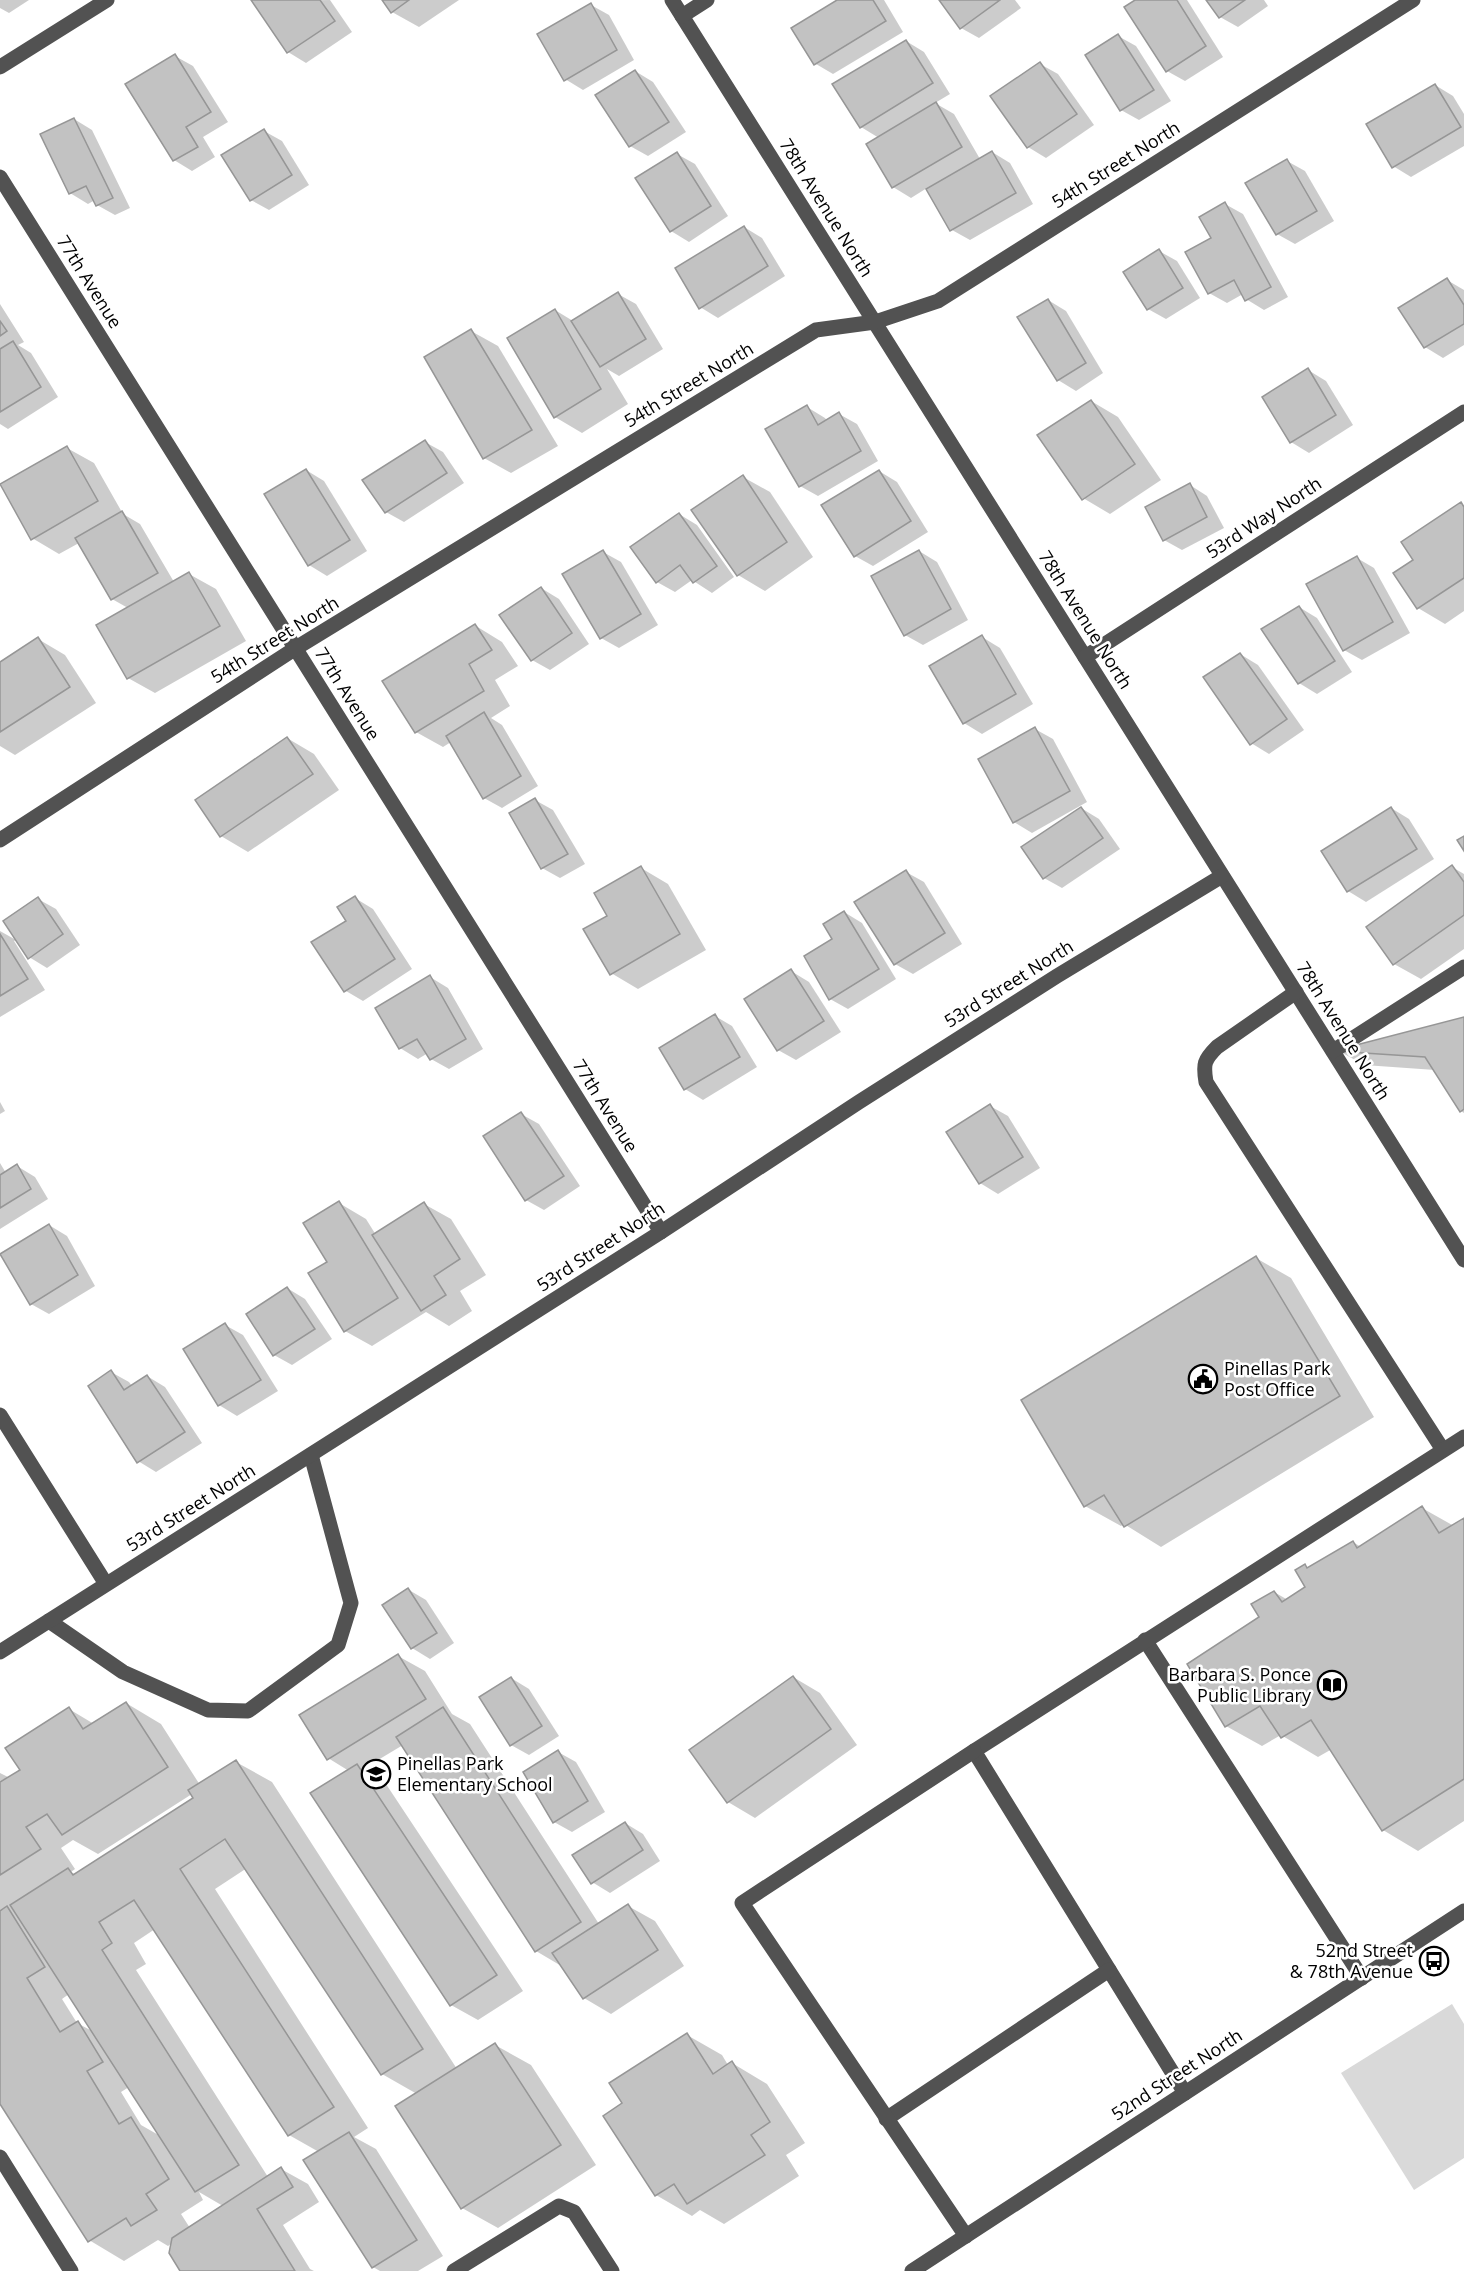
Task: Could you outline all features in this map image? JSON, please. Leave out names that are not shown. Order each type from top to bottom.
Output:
[{"type":"street","points":[[0,67],[107,0]]},
{"type":"street","name":"78th Avenue North","points":[[672,0],[1464,1260]]},
{"type":"street","points":[[682,16],[707,0]]},
{"type":"street","name":"54th Street North","points":[[0,840],[296,648],[816,330],[875,322],[939,301],[1413,0]]},
{"type":"street","name":"77th Avenue","points":[[0,177],[662,1232]]},
{"type":"street","name":"53rd Way North","points":[[1085,657],[1464,412]]},
{"type":"street","name":"53rd Street North","points":[[0,1652],[662,1232],[858,1102],[1057,976],[1222,876]]},
{"type":"street","points":[[1333,1051],[1464,967]]},
{"type":"street","points":[[1296,992],[1217,1047],[1203,1066],[1206,1082],[1443,1450]]},
{"type":"street","points":[[0,1415],[106,1584]]},
{"type":"street","points":[[966,2236],[742,1903],[1145,1640],[1464,1437]]},
{"type":"street","points":[[49,1621],[123,1672],[208,1710],[248,1711],[338,1645],[351,1602],[310,1455]]},
{"type":"street","points":[[1145,1640],[1362,1978]]},
{"type":"street","points":[[974,1751],[1185,2093]]},
{"type":"street","name":"52nd Street North","points":[[912,2271],[930,2266],[966,2236],[1464,1911]]},
{"type":"street","points":[[886,2119],[1109,1970]]},
{"type":"street","points":[[0,2157],[71,2271]]},
{"type":"street","points":[[454,2271],[559,2206],[574,2212],[612,2271]]},
{"type":"shaded area","points":[[1452,2004],[1464,2024],[1464,2158],[1414,2190],[1341,2073]]},
{"type":"building","points":[[251,0],[320,0],[335,21],[287,53]]},
{"type":"building","points":[[382,0],[409,0],[391,13]]},
{"type":"building","points":[[837,0],[873,0],[886,21],[814,65],[791,28]]},
{"type":"building","points":[[939,0],[1000,0],[960,29]]},
{"type":"building","points":[[1135,0],[1177,0],[1206,46],[1166,72],[1124,7]]},
{"type":"building","points":[[1206,0],[1245,0],[1219,18]]},
{"type":"building","points":[[591,3],[617,50],[564,81],[537,34]]},
{"type":"building","points":[[1118,34],[1154,90],[1120,111],[1085,55]]},
{"type":"building","points":[[906,40],[933,83],[860,128],[832,84]]},
{"type":"building","points":[[175,54],[211,112],[186,127],[198,147],[173,161],[125,84]]},
{"type":"building","points":[[1040,62],[1077,114],[1027,148],[990,96]]},
{"type":"building","points":[[635,70],[669,122],[629,147],[595,95]]},
{"type":"building","points":[[1435,84],[1461,127],[1392,168],[1366,124]]},
{"type":"building","points":[[936,102],[962,147],[892,188],[866,144]]},
{"type":"building","points":[[74,118],[113,198],[96,206],[86,186],[69,194],[40,134]]},
{"type":"building","points":[[264,129],[292,175],[250,201],[221,155]]},
{"type":"building","points":[[992,151],[1016,193],[950,231],[926,189]]},
{"type":"building","points":[[677,152],[711,206],[670,232],[635,178]]},
{"type":"building","points":[[1287,159],[1317,211],[1276,235],[1245,183]]},
{"type":"building","points":[[1225,202],[1271,287],[1245,301],[1234,280],[1208,294],[1185,252],[1211,238],[1199,217]]},
{"type":"building","points":[[744,226],[768,266],[699,309],[675,268]]},
{"type":"building","points":[[1159,249],[1183,288],[1147,310],[1123,272]]},
{"type":"building","points":[[1447,278],[1464,305],[1464,324],[1424,348],[1398,308]]},
{"type":"building","points":[[618,292],[646,339],[600,367],[571,321]]},
{"type":"building","points":[[1048,299],[1086,363],[1057,381],[1017,317]]},
{"type":"building","points":[[555,309],[601,389],[554,418],[507,338]]},
{"type":"building","points":[[0,321],[7,331],[0,336]]},
{"type":"building","points":[[471,329],[532,430],[483,459],[424,357]]},
{"type":"building","points":[[13,341],[41,387],[0,412],[0,349]]},
{"type":"building","points":[[1308,368],[1336,415],[1290,443],[1262,397]]},
{"type":"building","points":[[1091,400],[1135,464],[1082,500],[1037,435]]},
{"type":"building","points":[[807,405],[818,425],[839,412],[861,451],[799,487],[765,429]]},
{"type":"building","points":[[425,440],[447,473],[385,513],[362,480]]},
{"type":"building","points":[[67,446],[98,501],[31,540],[0,484]]},
{"type":"building","points":[[306,469],[350,540],[308,566],[264,494]]},
{"type":"building","points":[[879,470],[911,521],[854,557],[821,505]]},
{"type":"building","points":[[743,475],[787,542],[737,576],[691,510]]},
{"type":"building","points":[[1190,483],[1207,517],[1163,541],[1145,507]]},
{"type":"building","points":[[1461,502],[1464,507],[1464,578],[1417,609],[1393,573],[1413,560],[1401,542]]},
{"type":"building","points":[[122,511],[158,573],[111,600],[75,538]]},
{"type":"building","points":[[679,513],[717,566],[693,583],[680,565],[656,583],[630,547]]},
{"type":"building","points":[[603,550],[641,614],[600,639],[562,574]]},
{"type":"building","points":[[919,550],[951,609],[904,636],[871,576]]},
{"type":"building","points":[[1357,556],[1393,622],[1343,651],[1306,584]]},
{"type":"building","points":[[189,572],[220,626],[127,679],[96,625]]},
{"type":"building","points":[[541,587],[572,633],[531,661],[499,615]]},
{"type":"building","points":[[1299,606],[1335,661],[1298,684],[1261,629]]},
{"type":"building","points":[[475,624],[492,650],[469,664],[484,691],[415,733],[382,681]]},
{"type":"building","points":[[982,635],[1016,694],[963,724],[929,666]]},
{"type":"building","points":[[38,637],[70,687],[0,732],[0,662]]},
{"type":"building","points":[[1240,653],[1287,719],[1250,745],[1203,677]]},
{"type":"building","points":[[484,712],[521,776],[483,799],[446,736]]},
{"type":"building","points":[[1035,727],[1070,791],[1013,823],[978,759]]},
{"type":"building","points":[[287,737],[313,774],[220,837],[195,800]]},
{"type":"building","points":[[535,798],[568,854],[541,869],[509,813]]},
{"type":"building","points":[[1081,807],[1103,838],[1043,879],[1021,847]]},
{"type":"building","points":[[1391,807],[1417,849],[1347,892],[1321,851]]},
{"type":"building","points":[[1464,836],[1464,851],[1457,840]]},
{"type":"building","points":[[1452,865],[1464,882],[1464,915],[1393,965],[1366,927]]},
{"type":"building","points":[[641,866],[680,934],[610,975],[583,929],[607,916],[594,893]]},
{"type":"building","points":[[906,870],[945,933],[894,965],[854,902]]},
{"type":"building","points":[[355,896],[395,959],[344,992],[311,942],[346,921],[337,907]]},
{"type":"building","points":[[38,897],[63,934],[28,959],[3,921]]},
{"type":"building","points":[[844,911],[879,969],[829,1000],[804,956],[832,939],[823,924]]},
{"type":"building","points":[[0,934],[28,979],[0,996]]},
{"type":"building","points":[[791,969],[824,1021],[777,1051],[744,999]]},
{"type":"building","points":[[430,975],[466,1039],[430,1060],[417,1039],[399,1049],[375,1008]]},
{"type":"building","points":[[715,1014],[740,1057],[684,1090],[659,1048]]},
{"type":"building","points":[[1464,1017],[1464,1109],[1460,1112],[1425,1057],[1333,1051]]},
{"type":"building","points":[[990,1104],[1023,1157],[979,1184],[946,1132]]},
{"type":"building","points":[[521,1112],[564,1176],[525,1201],[483,1136]]},
{"type":"building","points":[[17,1164],[31,1189],[0,1208],[0,1175]]},
{"type":"building","points":[[339,1201],[398,1298],[344,1332],[308,1273],[327,1262],[303,1223]]},
{"type":"building","points":[[424,1202],[460,1259],[434,1276],[446,1295],[421,1311],[372,1235]]},
{"type":"building","points":[[49,1224],[78,1275],[30,1305],[0,1254]]},
{"type":"building","points":[[1256,1256],[1340,1396],[1124,1527],[1104,1495],[1084,1507],[1021,1400]]},
{"type":"building","points":[[287,1287],[315,1329],[273,1356],[246,1314]]},
{"type":"building","points":[[225,1323],[261,1380],[218,1406],[183,1349]]},
{"type":"building","points":[[111,1370],[124,1390],[147,1375],[185,1432],[137,1463],[88,1386]]},
{"type":"building","name":"Barbara S. Ponce Public Library","points":[[1422,1506],[1439,1533],[1464,1518],[1464,1779],[1382,1831],[1311,1720],[1281,1738],[1260,1706],[1225,1727],[1187,1664],[1259,1617],[1251,1604],[1274,1591],[1282,1602],[1305,1587],[1295,1570],[1305,1564],[1307,1568],[1353,1541],[1357,1548]]},
{"type":"building","points":[[408,1588],[437,1633],[411,1649],[382,1605]]},
{"type":"building","points":[[398,1654],[426,1699],[327,1760],[299,1715]]},
{"type":"building","points":[[793,1676],[831,1729],[727,1803],[689,1750]]},
{"type":"building","points":[[511,1677],[542,1726],[510,1746],[479,1697]]},
{"type":"building","points":[[126,1702],[168,1767],[62,1835],[47,1814],[26,1827],[41,1849],[0,1875],[0,1782],[20,1770],[5,1748],[69,1707],[83,1729]]},
{"type":"building","points":[[443,1707],[581,1922],[535,1952],[396,1737]]},
{"type":"building","points":[[558,1750],[588,1801],[553,1823],[523,1772]]},
{"type":"building","points":[[236,1760],[423,2049],[381,2075],[225,1839],[180,1869],[334,2107],[288,2136],[134,1900],[99,1922],[112,1943],[102,1950],[239,2165],[195,2192],[10,1905],[68,1868],[73,1875],[193,1798],[188,1790]]},
{"type":"building","points":[[357,1764],[497,1975],[450,2006],[310,1793]]},
{"type":"building","points":[[625,1822],[643,1850],[591,1884],[572,1855]]},
{"type":"building","points":[[628,1904],[658,1950],[583,1999],[552,1953]]},
{"type":"building","points":[[7,1906],[45,1967],[27,1978],[60,2032],[78,2021],[103,2062],[87,2071],[119,2124],[131,2117],[169,2179],[146,2194],[157,2210],[131,2226],[126,2218],[88,2242],[0,2104],[0,1911]]},
{"type":"building","points":[[687,2033],[713,2074],[732,2061],[770,2122],[751,2135],[765,2155],[687,2204],[674,2184],[655,2196],[603,2116],[622,2103],[609,2083]]},
{"type":"building","points":[[495,2043],[561,2145],[461,2209],[395,2106]]},
{"type":"building","points":[[349,2132],[417,2240],[372,2268],[303,2160]]},
{"type":"building","points":[[281,2167],[293,2187],[257,2209],[295,2271],[180,2271],[169,2253],[172,2238]]},
{"type":"place","name":"Pinellas Park Post Office","points":[[1203,1379]]},
{"type":"place","name":"Barbara S. Ponce Public Library","points":[[1332,1685]]},
{"type":"place","name":"Pinellas Park Elementary School","points":[[376,1774]]},
{"type":"place","name":"52nd Street & 78th Avenue","points":[[1434,1961]]}]
